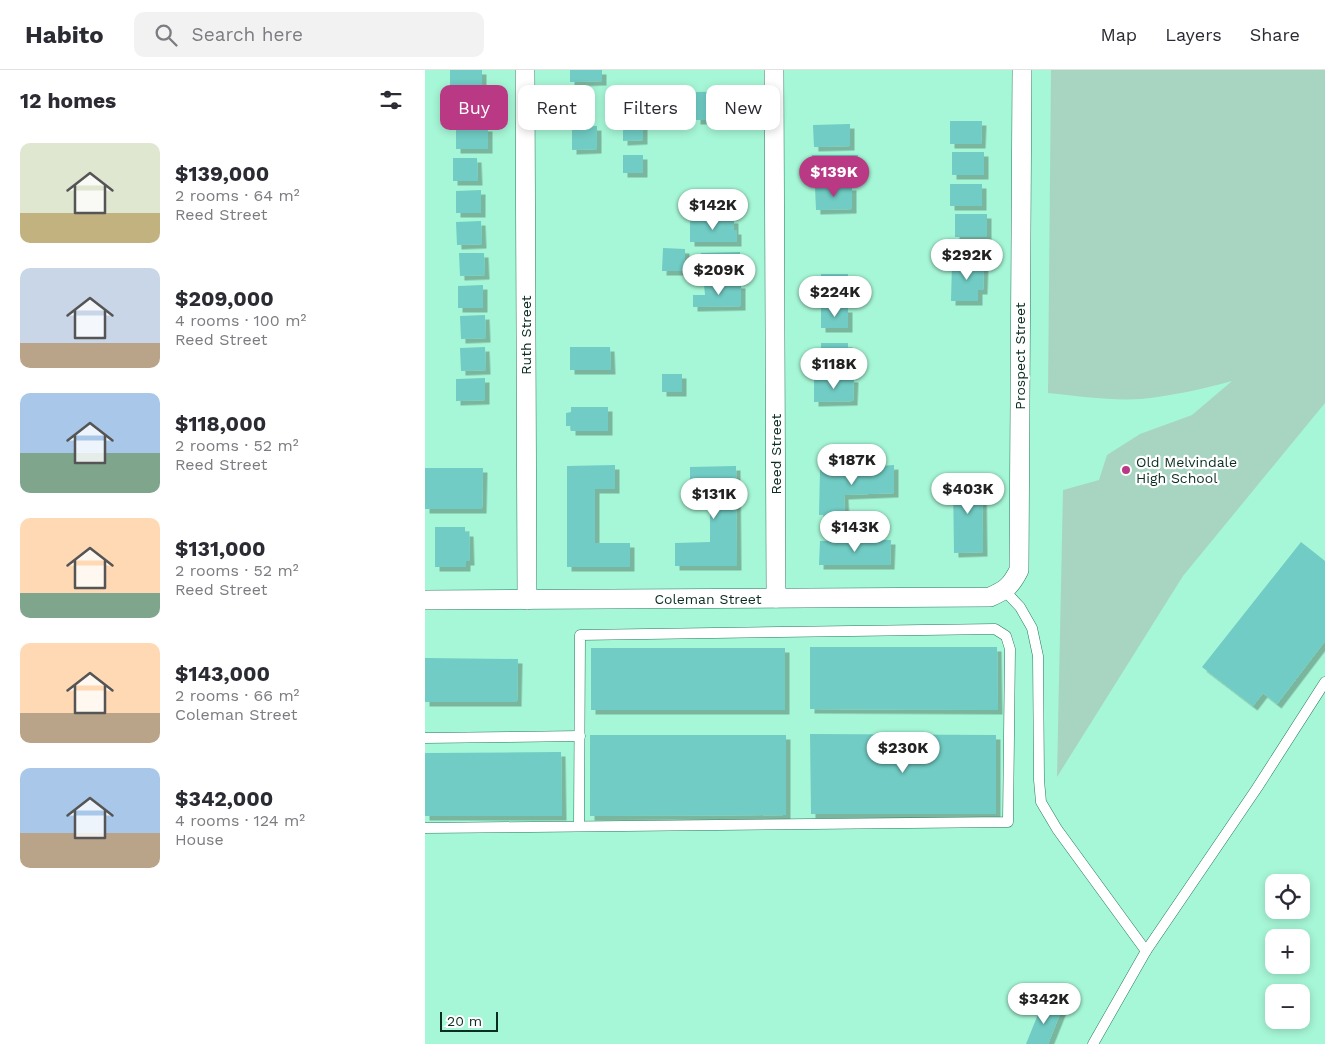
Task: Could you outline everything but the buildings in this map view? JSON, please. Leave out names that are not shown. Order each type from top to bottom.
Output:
[{"type":"street","name":"Ruth Street","points":[[525,70],[527,600]]},
{"type":"street","name":"Reed Street","points":[[774,70],[776,598]]},
{"type":"street","name":"Prospect Street","points":[[997,594],[1013,582],[1019,570],[1022,70]]},
{"type":"street","name":"Coleman Street","points":[[425,600],[776,598],[997,594]]},
{"type":"lane","points":[[997,594],[1020,608],[1033,628],[1038,656],[1039,780],[1041,802],[1057,829],[1146,951]]},
{"type":"lane","points":[[425,828],[1008,822],[1010,649],[1006,636],[995,629],[580,635],[579,826]]},
{"type":"lane","points":[[1093,1044],[1146,951],[1257,788],[1325,682]]},
{"type":"lane","points":[[425,738],[579,736]]},
{"type":"green space","name":"Old Melvindale High School","points":[[1051,70],[1325,70],[1325,403],[1183,576],[1057,777],[1063,490],[1099,480],[1107,455],[1140,434],[1192,415],[1232,381],[1187,392],[1141,399],[1106,399],[1048,393]]},
{"type":"place","name":"Old Melvindale High School","points":[[1126,470]]}]
